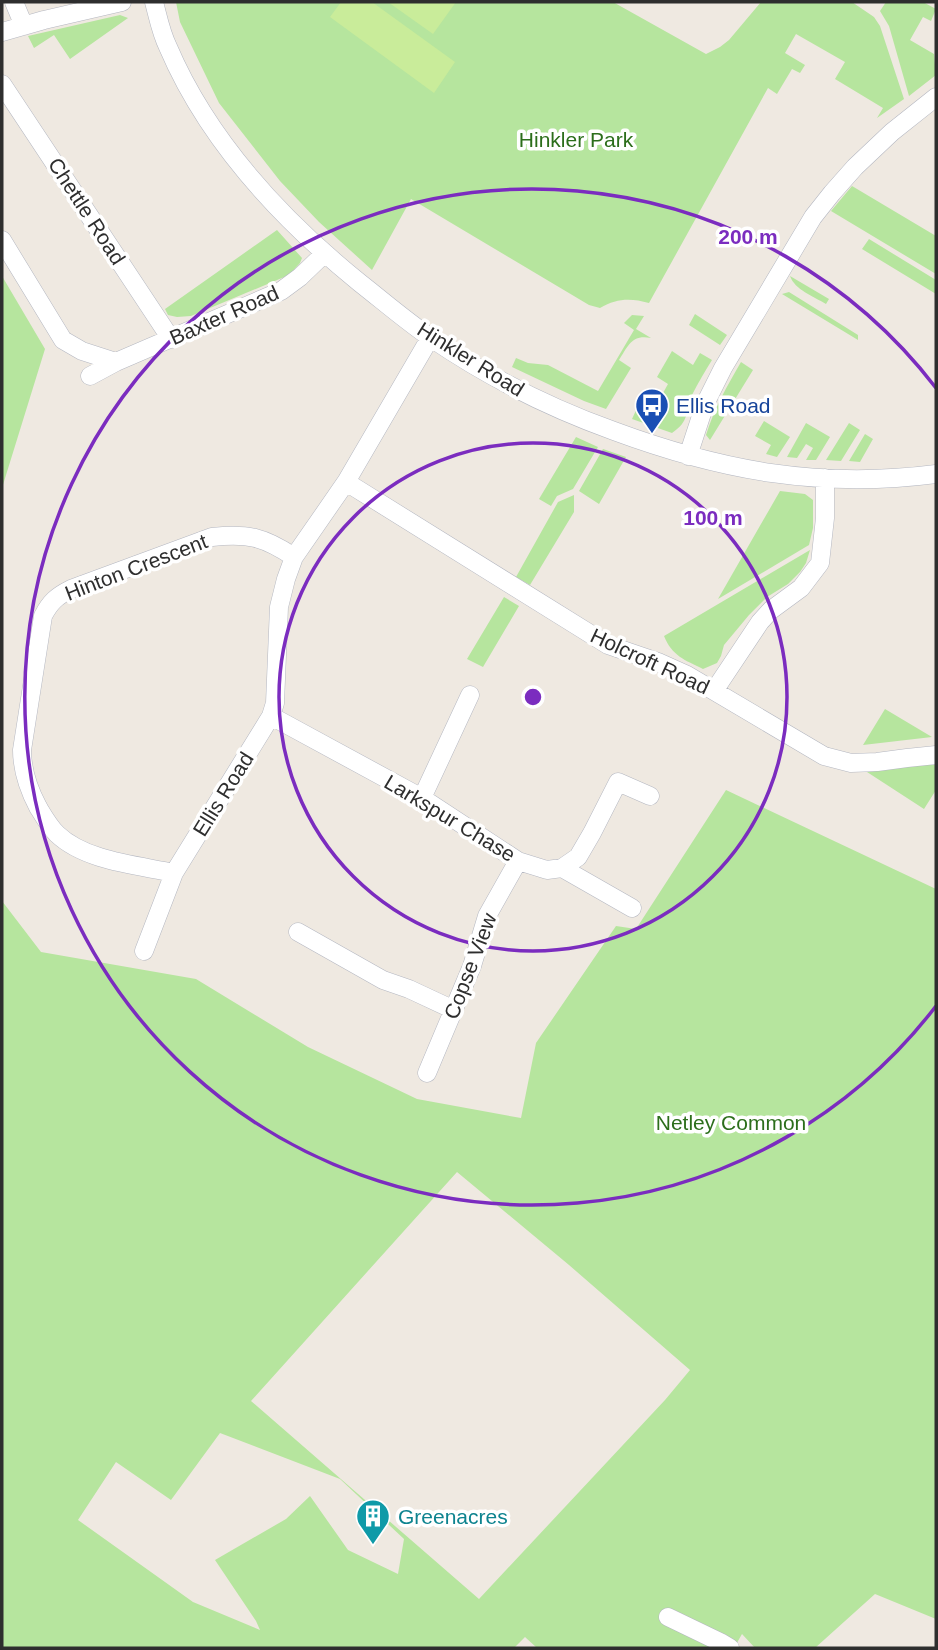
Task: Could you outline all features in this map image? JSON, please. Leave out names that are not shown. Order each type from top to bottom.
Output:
[{"type":"street","points":[[14,2],[24,26]]},
{"type":"street","points":[[2,32],[122,2]]},
{"type":"street","name":"Hinkler Road","points":[[153,2],[167,45],[185,85],[203,115],[231,153],[296,227],[324,254],[430,338],[514,389],[574,416],[642,441],[688,456],[762,472],[825,478],[902,478],[936,474]]},
{"type":"street","name":"Chettle Road","points":[[2,84],[171,339]]},
{"type":"street","points":[[688,456],[705,404],[723,368],[818,211],[855,167],[892,132],[936,97]]},
{"type":"street","points":[[2,240],[63,340],[82,351],[116,362]]},
{"type":"street","name":"Baxter Road","points":[[90,376],[116,362],[281,291],[324,254]]},
{"type":"street","name":"Ellis Road","points":[[144,951],[174,873],[271,716],[275,703],[279,607],[294,557],[346,482],[430,338]]},
{"type":"street","points":[[715,691],[760,622],[771,610],[801,589],[820,563],[825,519],[825,478]]},
{"type":"street","name":"Holcroft Road","points":[[346,482],[608,645],[687,675],[824,756],[851,763],[936,755]]},
{"type":"street","name":"Hinton Crescent","points":[[174,873],[102,858],[76,848],[57,834],[34,800],[26,779],[22,750],[43,616],[54,598],[71,589],[212,537],[235,534],[259,538],[276,544],[294,557]]},
{"type":"street","points":[[422,798],[470,695]]},
{"type":"street","name":"Larkspur Chase","points":[[271,716],[422,798],[518,861],[547,870],[562,868],[632,908]]},
{"type":"street","points":[[562,868],[578,857],[618,782],[650,796]]},
{"type":"street","name":"Copse View","points":[[427,1073],[472,966],[487,916],[518,861]]},
{"type":"street","points":[[298,932],[382,980],[454,1010]]},
{"type":"street","points":[[668,1617],[722,1646]]},
{"type":"green space","name":"Hinkler Park","points":[[176,2],[613,2],[706,54],[729,40],[761,2],[852,2],[874,17],[880,26],[904,99],[877,118],[883,108],[835,79],[845,62],[796,34],[785,53],[805,65],[800,73],[792,69],[777,94],[768,88],[649,303],[624,300],[600,308],[589,305],[411,199],[372,270],[319,222],[280,181],[219,103],[180,22]]},
{"type":"green space","points":[[341,2],[372,2],[455,62],[434,93],[330,17]]},
{"type":"green space","points":[[388,2],[456,2],[433,34]]},
{"type":"green space","points":[[886,2],[923,2],[936,9],[931,21],[923,17],[910,40],[934,54],[936,75],[909,96],[889,26],[880,11]]},
{"type":"green space","points":[[120,15],[128,18],[70,59],[54,35],[34,48],[28,36]]},
{"type":"green space","points":[[852,186],[936,236],[936,274],[831,211]]},
{"type":"green space","points":[[277,230],[302,258],[289,275],[191,316],[168,315],[165,309]]},
{"type":"green space","points":[[869,239],[936,280],[936,294],[862,249]]},
{"type":"green space","points":[[2,276],[45,349],[2,488]]},
{"type":"green space","points":[[790,276],[829,299],[826,304],[800,289]]},
{"type":"green space","points":[[789,292],[858,335],[858,340],[782,294]]},
{"type":"green space","points":[[695,314],[727,335],[720,345],[689,325]]},
{"type":"green space","points":[[632,315],[644,316],[636,329],[651,338],[639,338],[631,342],[625,350],[619,360],[631,368],[606,409],[512,367],[516,358],[528,363],[548,365],[598,391],[634,330],[624,323]]},
{"type":"green space","points":[[672,351],[693,365],[700,353],[712,360],[692,395],[684,420],[672,433],[632,419],[638,406],[658,418],[665,406],[658,402],[668,384],[657,377]]},
{"type":"green space","points":[[741,362],[753,370],[710,440],[706,435],[713,416]]},
{"type":"green space","points":[[764,421],[790,437],[777,457],[766,454],[771,445],[755,436]]},
{"type":"green space","points":[[806,423],[830,437],[816,460],[806,460],[813,448],[806,444],[797,458],[787,457]]},
{"type":"green space","points":[[849,423],[860,430],[841,461],[826,460]]},
{"type":"green space","points":[[865,434],[873,439],[860,462],[849,461]]},
{"type":"green space","points":[[576,437],[598,447],[573,489],[557,496],[551,506],[539,499]]},
{"type":"green space","points":[[603,449],[626,457],[599,504],[579,491]]},
{"type":"green space","points":[[780,491],[805,494],[813,500],[813,528],[809,545],[718,599]]},
{"type":"green space","points":[[574,495],[574,512],[530,585],[516,577],[558,502]]},
{"type":"green space","points":[[810,550],[800,572],[788,584],[767,597],[749,615],[724,645],[717,663],[703,669],[680,657],[671,648],[664,636]]},
{"type":"green space","points":[[504,597],[519,606],[483,667],[467,659]]},
{"type":"green space","points":[[885,709],[932,737],[863,745]]},
{"type":"green space","points":[[936,765],[936,790],[924,809],[867,772]]},
{"type":"green space","name":"Netley Common","points":[[726,790],[936,889],[936,1619],[875,1594],[815,1648],[755,1648],[742,1634],[734,1648],[537,1648],[525,1637],[514,1648],[2,1648],[2,901],[41,952],[196,979],[308,1047],[417,1099],[521,1118],[536,1043],[616,926],[636,929]],"holes":[[[457,1172],[690,1370],[479,1599],[251,1401]],[[220,1433],[340,1479],[404,1539],[398,1574],[348,1550],[310,1496],[286,1519],[215,1560],[260,1630],[193,1602],[78,1520],[116,1462],[171,1500]]]},
{"type":"place","name":"Ellis Road","points":[[652,435]]},
{"type":"place","name":"Greenacres","points":[[373,1546]]}]
